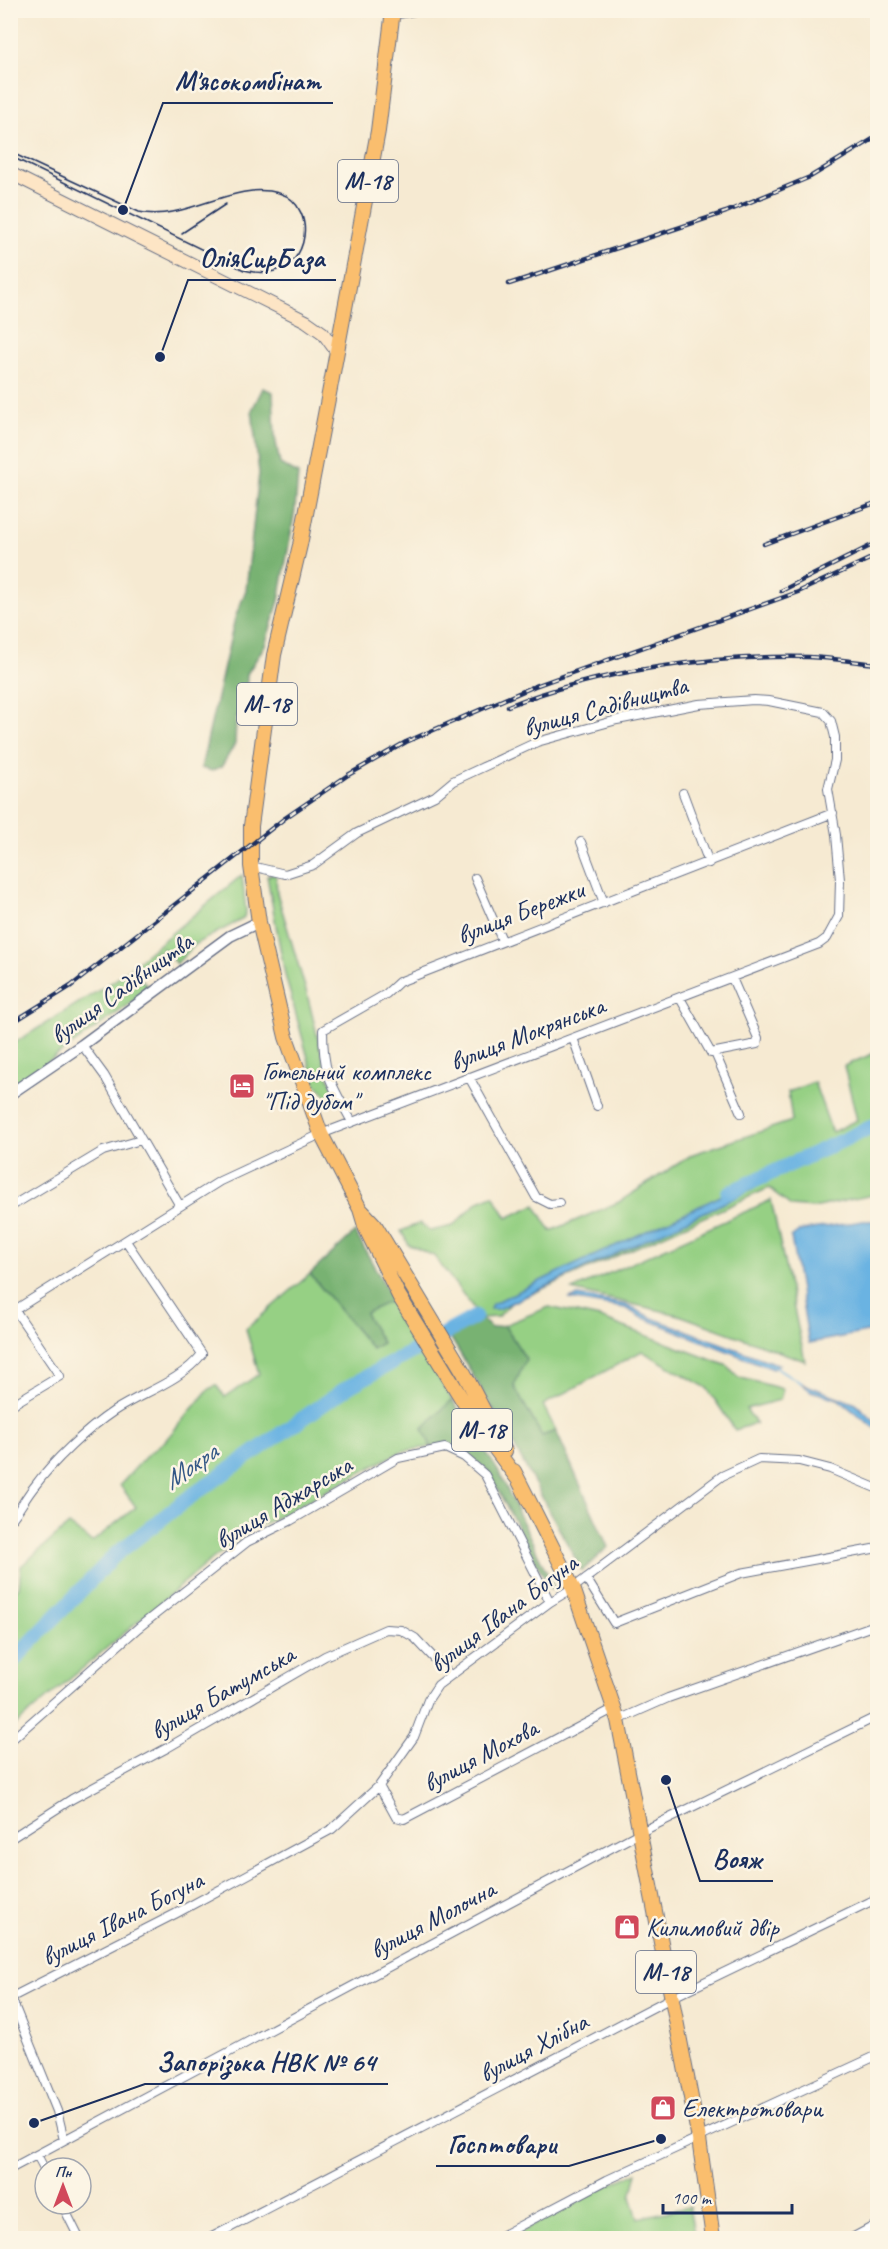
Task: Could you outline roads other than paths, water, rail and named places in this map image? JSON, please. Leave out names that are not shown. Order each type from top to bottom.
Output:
[{"type":"highway","name":"М-18","points":[[390,12],[378,131],[300,545],[274,656],[250,826],[251,866],[259,922],[286,1037],[321,1134],[360,1209],[366,1229],[399,1296],[479,1427],[517,1478]]},
{"type":"highway","name":"М-18","points":[[360,1209],[375,1225],[491,1421],[573,1588],[617,1714],[699,2139],[713,2238]]},
{"type":"main road","points":[[10,172],[306,321],[323,333],[336,351]]},
{"type":"street","points":[[390,12],[420,10]]},
{"type":"street","name":"вулиця Садівництва","points":[[251,866],[285,874],[313,865],[357,833],[435,796],[453,781],[537,742],[617,720],[699,704],[754,700],[819,710],[826,715],[831,721],[837,750],[828,783],[833,813]]},
{"type":"street","points":[[683,793],[709,862]]},
{"type":"street","name":"вулиця Бережки","points":[[352,1122],[327,1076],[322,1061],[322,1030],[368,1005],[399,982],[502,939],[604,903],[833,813]]},
{"type":"street","name":"вулиця Мокрянська","points":[[13,1311],[220,1181],[321,1134],[819,944],[827,938],[839,916],[840,897],[833,813]]},
{"type":"street","points":[[581,842],[604,903]]},
{"type":"street","points":[[475,878],[502,939]]},
{"type":"street","name":"вулиця Садівництва","points":[[10,1094],[82,1045],[230,936],[259,922]]},
{"type":"street","points":[[680,998],[707,1051],[715,1053],[759,1041],[732,978]]},
{"type":"street","points":[[573,1038],[597,1106]]},
{"type":"street","points":[[82,1045],[104,1075],[180,1206]]},
{"type":"street","points":[[715,1053],[741,1113]]},
{"type":"street","points":[[469,1077],[536,1197],[550,1204],[559,1203]]},
{"type":"street","points":[[10,1207],[103,1151],[141,1140]]},
{"type":"street","points":[[10,1521],[35,1485],[88,1432],[115,1411],[195,1364],[202,1354],[126,1241]]},
{"type":"street","points":[[10,1406],[60,1376],[13,1311]]},
{"type":"street","name":"вулиця Аджарська","points":[[10,1741],[138,1628],[247,1542],[290,1521],[398,1458],[445,1448],[464,1457],[485,1475],[550,1602]]},
{"type":"street","name":"вулиця Івана Богуна","points":[[11,1996],[195,1904],[322,1834],[379,1786],[414,1737],[428,1700],[450,1675],[550,1602],[573,1588],[722,1476],[759,1459],[800,1461],[820,1466],[878,1489]]},
{"type":"street","points":[[10,1502],[16,1512]]},
{"type":"street","points":[[586,1578],[614,1623],[741,1573],[878,1548]]},
{"type":"street","name":"вулиця Мохова","points":[[379,1786],[396,1817],[404,1819],[617,1714],[878,1624]]},
{"type":"street","name":"вулиця Батумська","points":[[10,1839],[72,1799],[167,1748],[325,1656],[386,1629],[401,1630],[415,1638],[450,1675]]},
{"type":"street","name":"вулиця Молочна","points":[[10,2169],[641,1832],[878,1716]]},
{"type":"street","name":"вулиця Хлібна","points":[[210,2238],[671,1998],[878,1898]]},
{"type":"street","points":[[11,1996],[57,2111],[64,2140]]},
{"type":"street","points":[[497,2238],[607,2180],[878,2055]]},
{"type":"street","points":[[68,2216],[80,2238]]},
{"type":"street","points":[[852,2238],[878,2224]]},
{"type":"water","points":[[746,1184],[754,1189],[498,1309],[490,1309],[492,1304]]},
{"type":"water","points":[[877,1221],[877,1273],[873,1286],[877,1292],[877,1327],[867,1332],[809,1343],[791,1237],[799,1231]]},
{"type":"water","points":[[578,1296],[626,1305],[652,1318],[779,1365],[773,1369],[641,1317],[625,1308],[569,1299]]},
{"type":"water","points":[[801,1383],[856,1404],[877,1423],[877,1430],[838,1399],[811,1391]]},
{"type":"waterway","points":[[728,1193],[878,1124]]},
{"type":"waterway","name":"Мокра","points":[[10,1664],[115,1555],[187,1499],[348,1387],[475,1317]]},
{"type":"waterway","points":[[776,1367],[801,1383]]},
{"type":"tram line","points":[[10,152],[139,212],[156,214],[173,212],[244,192],[279,193],[292,200],[301,213],[304,227],[303,243],[296,257],[284,267],[267,272],[244,270],[10,156]]},
{"type":"tram line","points":[[182,233],[226,204]]},
{"type":"railway","points":[[509,284],[726,212],[810,177],[878,136]]},
{"type":"railway","points":[[764,544],[878,502]]},
{"type":"railway","points":[[781,591],[878,542]]},
{"type":"railway","points":[[10,1024],[71,986],[285,818],[348,775],[406,742],[535,686],[798,592],[878,555]]},
{"type":"railway","points":[[508,706],[543,693],[618,674],[695,662],[809,657],[878,664]]},
{"type":"place","name":"М'ясокомбінат","points":[[123,210]]},
{"type":"place","name":"ОліяСирБаза","points":[[160,357]]},
{"type":"place","name":"Готельний комплекс \"Під дубом\"","points":[[242,1086]]},
{"type":"place","name":"Вояж","points":[[666,1780]]},
{"type":"place","name":"Килимовий двір","points":[[627,1927]]},
{"type":"place","name":"Електротовари","points":[[663,2108]]},
{"type":"place","name":"Запорізька НВК № 64","points":[[34,2123]]},
{"type":"place","name":"Госптовари","points":[[661,2139]]}]
